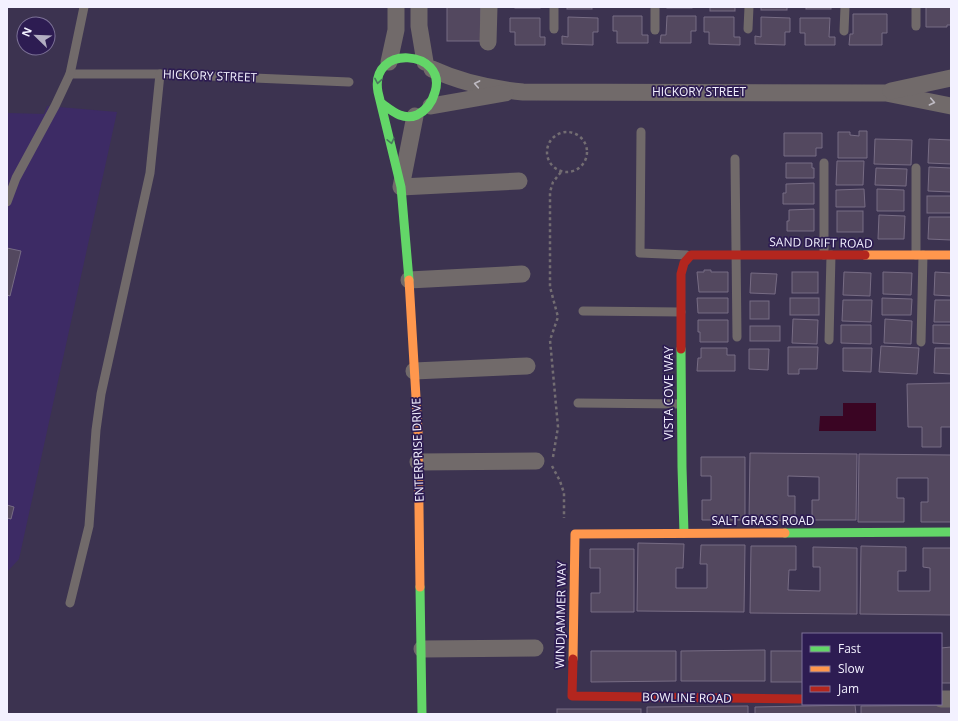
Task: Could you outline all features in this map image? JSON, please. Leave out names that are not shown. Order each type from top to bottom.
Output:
[{"type":"street","points":[[389,62],[396,30],[396,7]]},
{"type":"street","points":[[420,7],[419,26],[428,66],[436,78],[437,88],[435,97],[430,106],[424,112],[415,116],[406,117],[396,115],[388,110],[382,103],[378,94],[377,84],[383,68],[389,62],[406,56],[416,58],[428,66]]},
{"type":"street","points":[[488,42],[489,7]]},
{"type":"street","name":"HICKORY STREET","points":[[428,66],[450,78],[473,84],[515,91],[884,93],[951,106]]},
{"type":"street","name":"HICKORY STREET","points":[[884,93],[951,78]]},
{"type":"street","name":"HICKORY STREET","points":[[430,106],[515,91]]},
{"type":"street","name":"ENTERPRISE DRIVE","points":[[382,103],[402,187],[409,280],[418,462],[422,714]]},
{"type":"street","points":[[415,116],[402,187],[519,181]]},
{"type":"street","name":"SAND DRIFT ROAD","points":[[691,255],[951,255]]},
{"type":"street","name":"VISTA COVE WAY","points":[[684,533],[681,404],[681,274],[684,263],[691,255]]},
{"type":"street","points":[[409,280],[522,274]]},
{"type":"street","points":[[414,371],[527,366]]},
{"type":"street","points":[[418,462],[536,461]]},
{"type":"street","name":"SALT GRASS ROAD","points":[[575,534],[951,532]]},
{"type":"street","name":"WINDJAMMER WAY","points":[[572,696],[575,534]]},
{"type":"street","points":[[422,648],[535,648]]},
{"type":"street","name":"BOWLINE ROAD","points":[[572,696],[802,699]]},
{"type":"lane","points":[[7,202],[16,178],[55,106],[70,74],[84,7]]},
{"type":"lane","points":[[554,7],[554,29]]},
{"type":"lane","points":[[655,7],[655,30]]},
{"type":"lane","points":[[748,29],[749,7]]},
{"type":"lane","points":[[844,7],[844,30]]},
{"type":"lane","points":[[916,7],[916,26]]},
{"type":"lane","name":"HICKORY STREET","points":[[70,74],[160,74],[349,82]]},
{"type":"lane","points":[[70,603],[88,526],[101,394],[150,173],[160,74]]},
{"type":"lane","points":[[641,132],[640,253],[691,255]]},
{"type":"lane","points":[[735,159],[737,337]]},
{"type":"lane","points":[[824,163],[828,255],[829,340]]},
{"type":"lane","points":[[916,168],[920,255],[921,342]]},
{"type":"lane","points":[[583,311],[681,312]]},
{"type":"lane","points":[[578,404],[681,404]]},
{"type":"path","points":[[563,132],[576,134],[582,137],[586,143],[588,150],[587,156],[580,168],[574,172],[561,172],[555,169],[547,158],[548,145],[557,134],[563,132]]},
{"type":"path","points":[[561,172],[553,182],[550,192],[550,287],[558,317],[550,340],[558,427],[553,449],[552,467],[564,492],[564,524],[575,534]]},
{"type":"shaded area","points":[[47,106],[117,112],[19,559],[7,572],[7,113],[44,114]]},
{"type":"shaded area","points":[[843,403],[876,403],[876,431],[819,431],[820,416],[843,416]]},
{"type":"building","points":[[447,7],[481,7],[481,41],[447,41]]},
{"type":"building","points":[[540,7],[540,8],[515,8]]},
{"type":"building","points":[[567,7],[592,7],[592,9],[567,9]]},
{"type":"building","points":[[692,7],[692,8],[667,8]]},
{"type":"building","points":[[710,7],[735,7],[735,11],[710,11]]},
{"type":"building","points":[[761,7],[787,7],[787,10],[761,10]]},
{"type":"building","points":[[806,7],[831,7],[831,9],[806,9]]},
{"type":"building","points":[[926,7],[951,7],[951,25],[947,25],[947,27],[926,27]]},
{"type":"building","points":[[853,14],[887,14],[887,33],[882,33],[882,45],[849,45],[850,34],[853,34]]},
{"type":"building","points":[[613,16],[642,16],[642,35],[648,35],[648,43],[617,43],[617,31],[613,31]]},
{"type":"building","points":[[667,16],[696,16],[696,31],[691,31],[691,43],[660,43],[661,35],[666,35]]},
{"type":"building","points":[[568,17],[598,18],[598,32],[593,32],[593,45],[562,44],[562,36],[568,37]]},
{"type":"building","points":[[704,17],[734,17],[734,37],[740,37],[740,45],[709,44],[709,32],[704,32]]},
{"type":"building","points":[[761,17],[790,18],[790,32],[785,32],[785,45],[755,44],[755,36],[761,37]]},
{"type":"building","points":[[510,18],[540,18],[540,37],[545,37],[545,45],[515,45],[515,32],[510,32]]},
{"type":"building","points":[[800,18],[830,18],[829,37],[835,37],[835,45],[805,45],[805,33],[800,33]]},
{"type":"building","points":[[859,131],[867,131],[867,158],[838,158],[838,132],[850,132],[850,135],[859,136]]},
{"type":"building","points":[[784,133],[822,133],[822,148],[816,148],[816,156],[784,156]]},
{"type":"building","points":[[875,139],[912,140],[911,165],[874,164]]},
{"type":"building","points":[[929,139],[951,140],[951,164],[928,163]]},
{"type":"building","points":[[837,161],[864,161],[863,185],[836,185]]},
{"type":"building","points":[[786,163],[812,163],[812,168],[814,168],[814,178],[786,178]]},
{"type":"building","points":[[929,167],[951,168],[951,192],[928,191]]},
{"type":"building","points":[[876,168],[907,169],[906,186],[875,185]]},
{"type":"building","points":[[814,183],[814,204],[783,204],[783,193],[786,193],[786,184]]},
{"type":"building","points":[[864,189],[865,207],[836,207],[836,190]]},
{"type":"building","points":[[877,189],[904,190],[904,211],[877,211]]},
{"type":"building","points":[[927,196],[951,196],[951,213],[927,213]]},
{"type":"building","points":[[814,209],[814,231],[787,231],[789,210]]},
{"type":"building","points":[[837,211],[863,211],[863,232],[837,232]]},
{"type":"building","points":[[879,215],[905,216],[904,239],[878,239]]},
{"type":"building","points":[[929,217],[951,217],[951,240],[928,239]]},
{"type":"building","points":[[7,248],[21,251],[10,296],[7,295]]},
{"type":"building","points":[[704,270],[711,270],[711,272],[728,272],[728,292],[699,292],[697,272],[704,272]]},
{"type":"building","points":[[792,272],[818,272],[818,293],[792,293]]},
{"type":"building","points":[[844,272],[871,273],[870,296],[843,295]]},
{"type":"building","points":[[883,272],[912,273],[911,295],[883,294]]},
{"type":"building","points":[[935,272],[951,273],[951,296],[934,295]]},
{"type":"building","points":[[751,273],[777,274],[775,294],[750,293]]},
{"type":"building","points":[[697,298],[728,298],[728,313],[698,313]]},
{"type":"building","points":[[790,298],[819,298],[819,315],[790,315]]},
{"type":"building","points":[[882,298],[912,299],[911,315],[882,315]]},
{"type":"building","points":[[843,300],[872,300],[871,322],[842,321]]},
{"type":"building","points":[[935,300],[951,300],[951,322],[934,322]]},
{"type":"building","points":[[750,301],[769,301],[769,319],[750,319]]},
{"type":"building","points":[[793,319],[818,320],[817,344],[792,343]]},
{"type":"building","points":[[885,319],[912,321],[911,344],[884,343]]},
{"type":"building","points":[[698,320],[728,320],[728,342],[700,342]]},
{"type":"building","points":[[841,325],[871,325],[871,344],[841,343]]},
{"type":"building","points":[[933,325],[951,325],[951,344],[933,343]]},
{"type":"building","points":[[750,326],[780,326],[780,341],[750,341]]},
{"type":"building","points":[[881,346],[919,348],[917,374],[879,372]]},
{"type":"building","points":[[788,347],[818,347],[817,369],[799,369],[799,374],[788,374]]},
{"type":"building","points":[[701,348],[727,348],[727,355],[735,355],[735,371],[697,371],[698,358],[701,358]]},
{"type":"building","points":[[843,348],[872,348],[871,372],[843,371]]},
{"type":"building","points":[[935,348],[951,348],[951,374],[934,373]]},
{"type":"building","points":[[749,349],[769,349],[768,370],[749,369]]},
{"type":"building","points":[[951,383],[951,427],[941,427],[941,447],[922,447],[922,427],[908,427],[907,384]]},
{"type":"building","points":[[750,453],[857,454],[856,520],[812,520],[812,500],[819,500],[819,477],[788,476],[788,496],[795,496],[795,521],[749,520]]},
{"type":"building","points":[[859,454],[951,455],[951,522],[921,522],[921,502],[928,502],[928,478],[897,478],[897,498],[904,498],[904,522],[858,522]]},
{"type":"building","points":[[701,457],[745,457],[745,520],[702,520],[702,500],[711,500],[711,476],[701,476]]},
{"type":"building","points":[[7,505],[14,507],[11,519],[7,518]]},
{"type":"building","points":[[638,543],[684,544],[683,568],[676,568],[676,588],[707,588],[707,564],[700,564],[701,545],[745,545],[744,612],[637,611]]},
{"type":"building","points":[[751,546],[796,546],[796,570],[789,570],[788,590],[820,591],[820,567],[813,567],[813,547],[857,548],[857,614],[750,613]]},
{"type":"building","points":[[861,546],[906,547],[906,571],[898,571],[898,591],[930,591],[930,568],[923,567],[923,548],[951,548],[951,615],[860,614]]},
{"type":"building","points":[[590,549],[634,549],[634,612],[591,612],[591,593],[600,593],[600,568],[590,568]]},
{"type":"building","points":[[951,647],[951,683],[942,683],[942,648]]},
{"type":"building","points":[[765,650],[765,681],[681,681],[681,651]]},
{"type":"building","points":[[591,651],[676,651],[676,681],[591,682]]},
{"type":"building","points":[[771,651],[802,651],[802,682],[771,682]]},
{"type":"building","points":[[855,705],[856,714],[755,714],[755,707]]},
{"type":"building","points":[[951,705],[951,714],[861,714],[861,706]]},
{"type":"building","points":[[748,706],[748,714],[647,714],[647,707]]},
{"type":"building","points":[[557,709],[641,709],[641,714],[557,714]]},
{"type":"traffic: fast","points":[[381,103],[394,112],[407,117],[412,117],[424,111],[431,103],[435,92],[436,78],[430,67],[420,61],[408,58],[396,59],[385,65],[378,76],[378,92],[401,187],[409,280]]},
{"type":"traffic: fast","points":[[681,349],[684,533]]},
{"type":"traffic: fast","points":[[785,533],[951,532]]},
{"type":"traffic: fast","points":[[420,587],[422,714]]},
{"type":"traffic: slow","points":[[865,255],[951,255]]},
{"type":"traffic: slow","points":[[409,280],[418,431],[420,587]]},
{"type":"traffic: slow","points":[[573,659],[575,534],[785,533]]},
{"type":"traffic: jam","points":[[681,349],[681,274],[684,263],[691,255],[865,255]]},
{"type":"traffic: jam","points":[[573,659],[572,696],[802,699]]}]
